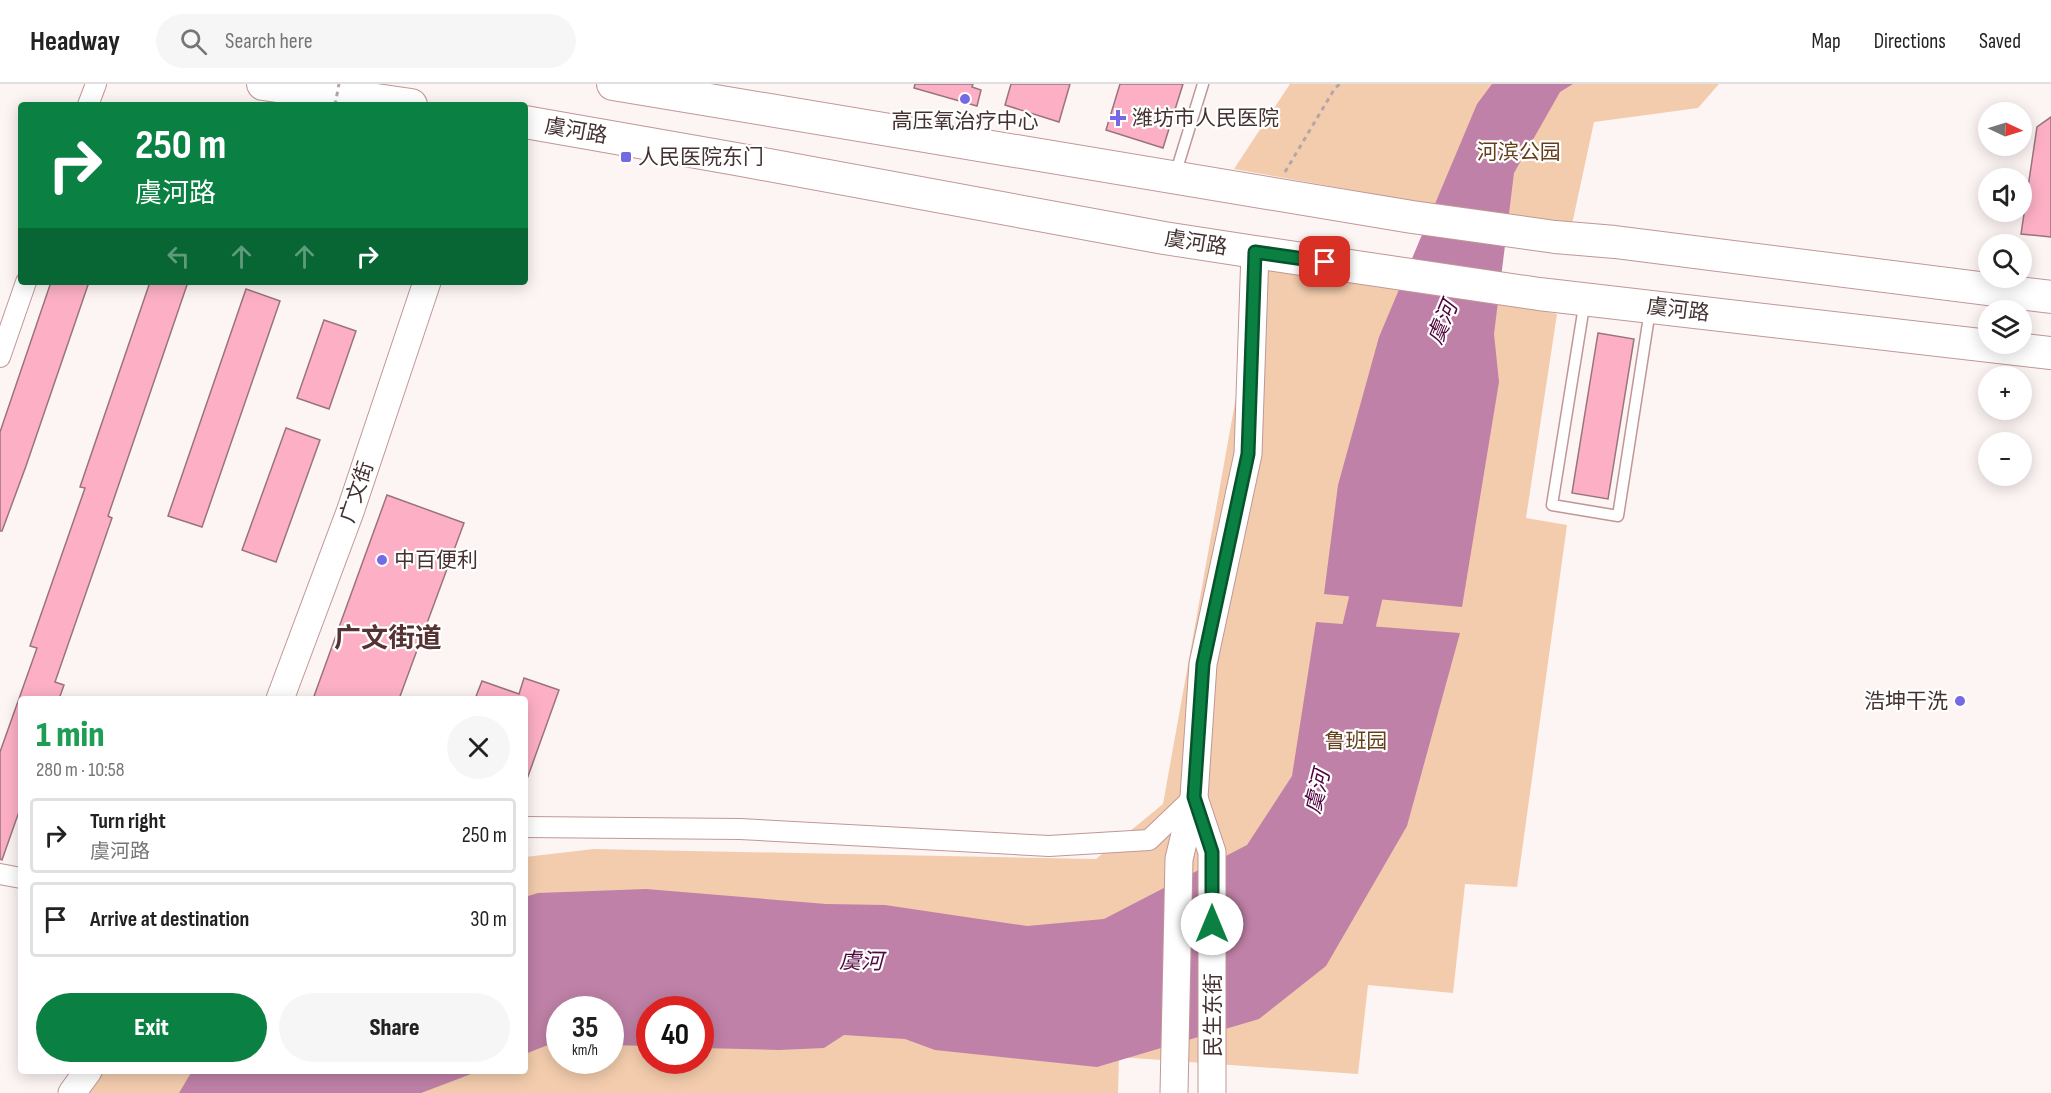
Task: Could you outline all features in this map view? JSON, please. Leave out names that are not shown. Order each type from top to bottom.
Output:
[{"type":"main road","points":[[263,84],[390,102]]},
{"type":"main road","points":[[614,84],[1412,217],[1556,237],[1616,242],[2051,297]]},
{"type":"main road","name":"虞河路","points":[[528,123],[1255,252],[1539,294],[2051,353]]},
{"type":"street","points":[[89,102],[96,84]]},
{"type":"street","name":"民生东街","points":[[1174,1093],[1179,859],[1194,797],[1203,664],[1248,454],[1255,252]]},
{"type":"street","points":[[0,357],[25,285]]},
{"type":"street","name":"广文街","points":[[281,696],[350,512],[426,285]]},
{"type":"street","points":[[528,826],[740,829],[1049,846],[1149,840],[1194,797]]},
{"type":"street","name":"民生东街","points":[[1194,797],[1212,852],[1212,1080]]},
{"type":"street","points":[[0,874],[18,877]]},
{"type":"street","points":[[72,1093],[86,1074]]},
{"type":"lane","points":[[1174,178],[1203,84]]},
{"type":"lane","points":[[1586,299],[1552,505],[1618,516],[1650,306]]},
{"type":"path","points":[[336,102],[339,84]]},
{"type":"path","points":[[1272,195],[1335,88],[1340,84]]},
{"type":"green space","name":"河滨公园","points":[[1290,84],[1719,84],[1698,108],[1594,122],[1571,229],[1234,169]]},
{"type":"green space","name":"鲁班园","points":[[1262,252],[1557,314],[1526,518],[1567,525],[1517,887],[1465,884],[1453,993],[1368,985],[1358,1074],[1119,1057],[1118,1093],[81,1093],[94,1074],[528,1074],[528,857],[594,849],[1096,859],[1163,804]]},
{"type":"water","points":[[1492,84],[1573,84],[1560,92],[1514,173],[1494,334],[1499,382],[1462,607],[1324,594],[1338,485],[1379,337],[1477,104]]},
{"type":"water","points":[[1316,622],[1460,633],[1407,826],[1326,966],[1259,1019],[1097,1067],[935,1050],[905,1039],[844,1035],[824,1048],[779,1050],[714,1048],[714,996],[636,996],[636,1046],[624,1045],[624,996],[546,996],[546,1046],[528,1053],[528,896],[538,893],[646,889],[826,904],[885,905],[1027,926],[1104,919],[1247,845],[1292,776]]},
{"type":"water","points":[[190,1074],[471,1074],[421,1093],[179,1093]]},
{"type":"building","name":"高压氧治疗中心","points":[[915,84],[973,84],[972,87],[981,90],[977,106],[914,88]]},
{"type":"building","points":[[1011,84],[1070,84],[1059,122],[1005,105]]},
{"type":"building","points":[[1120,84],[1183,84],[1163,148],[1106,130]]},
{"type":"building","points":[[2051,117],[2051,237],[2021,234],[2023,222],[2032,222],[2031,168],[2037,127]]},
{"type":"building","points":[[50,285],[88,285],[2,531],[0,531],[0,432]]},
{"type":"building","points":[[149,285],[187,285],[108,516],[112,518],[55,682],[64,685],[60,696],[20,696],[37,648],[30,646],[85,488],[80,487]]},
{"type":"building","points":[[246,289],[280,301],[202,527],[168,516]]},
{"type":"building","points":[[324,320],[356,331],[329,409],[297,398]]},
{"type":"building","points":[[1598,333],[1634,339],[1608,499],[1572,493]]},
{"type":"building","points":[[286,428],[320,440],[276,562],[242,550]]},
{"type":"building","points":[[387,495],[464,523],[400,696],[314,696]]},
{"type":"building","points":[[524,678],[559,690],[528,776],[528,696],[476,696],[482,681],[519,694]]},
{"type":"building","points":[[18,701],[18,815],[2,860],[0,859],[0,752]]},
{"type":"waterway","name":"虞河","points":[[1349,668],[1376,555]]},
{"type":"place","name":"高压氧治疗中心","points":[[965,99]]},
{"type":"place","name":"潍坊市人民医院","points":[[1118,118]]},
{"type":"place","name":"人民医院东门","points":[[626,157]]},
{"type":"place","name":"中百便利","points":[[382,560]]},
{"type":"place","name":"浩坤干洗","points":[[1960,701]]},
{"type":"district","name":"广文街道","points":[[388,639]]},
{"type":"route","points":[[1212,924],[1212,852],[1194,797],[1203,664],[1248,454],[1255,252],[1325,262]]}]
